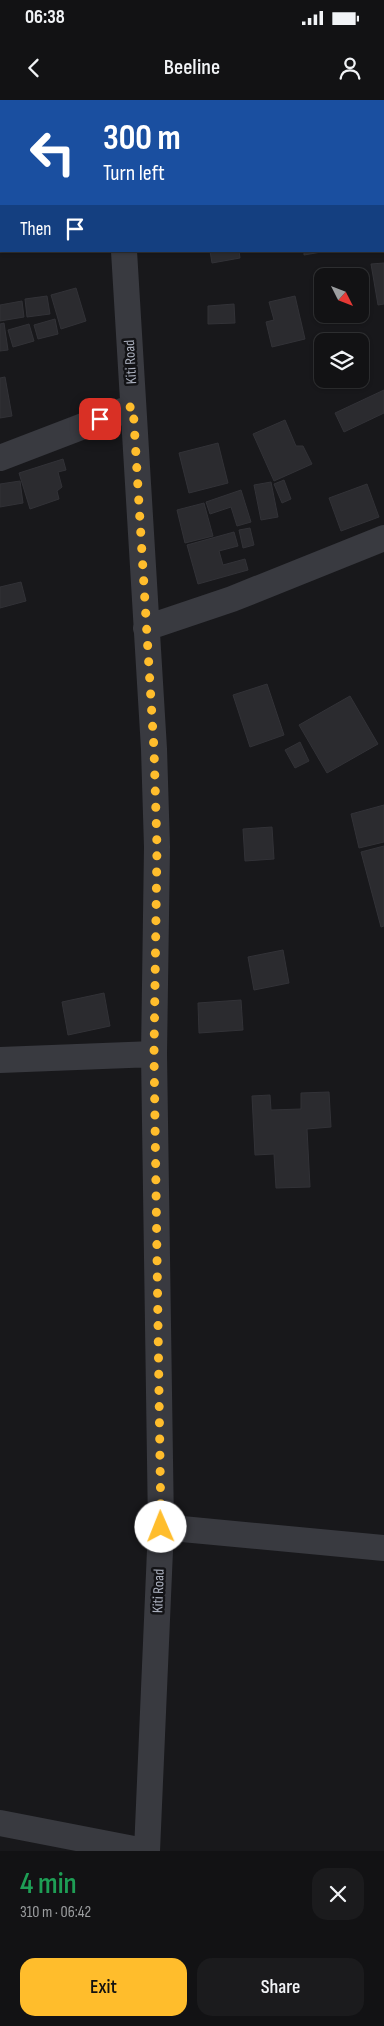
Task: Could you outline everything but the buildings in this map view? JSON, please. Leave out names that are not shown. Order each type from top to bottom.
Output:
[{"type":"street","name":"Kiti Road","points":[[124,252],[154,749],[157,847],[154,1054],[161,1527],[145,1851]]},
{"type":"street","points":[[0,458],[133,406]]},
{"type":"street","points":[[146,628],[232,599],[384,538]]},
{"type":"street","points":[[0,1060],[154,1054]]},
{"type":"street","points":[[161,1527],[384,1548]]},
{"type":"street","points":[[0,1822],[145,1851]]},
{"type":"route","points":[[100,419],[133,406],[154,749],[157,847],[154,1054],[161,1527]]}]
